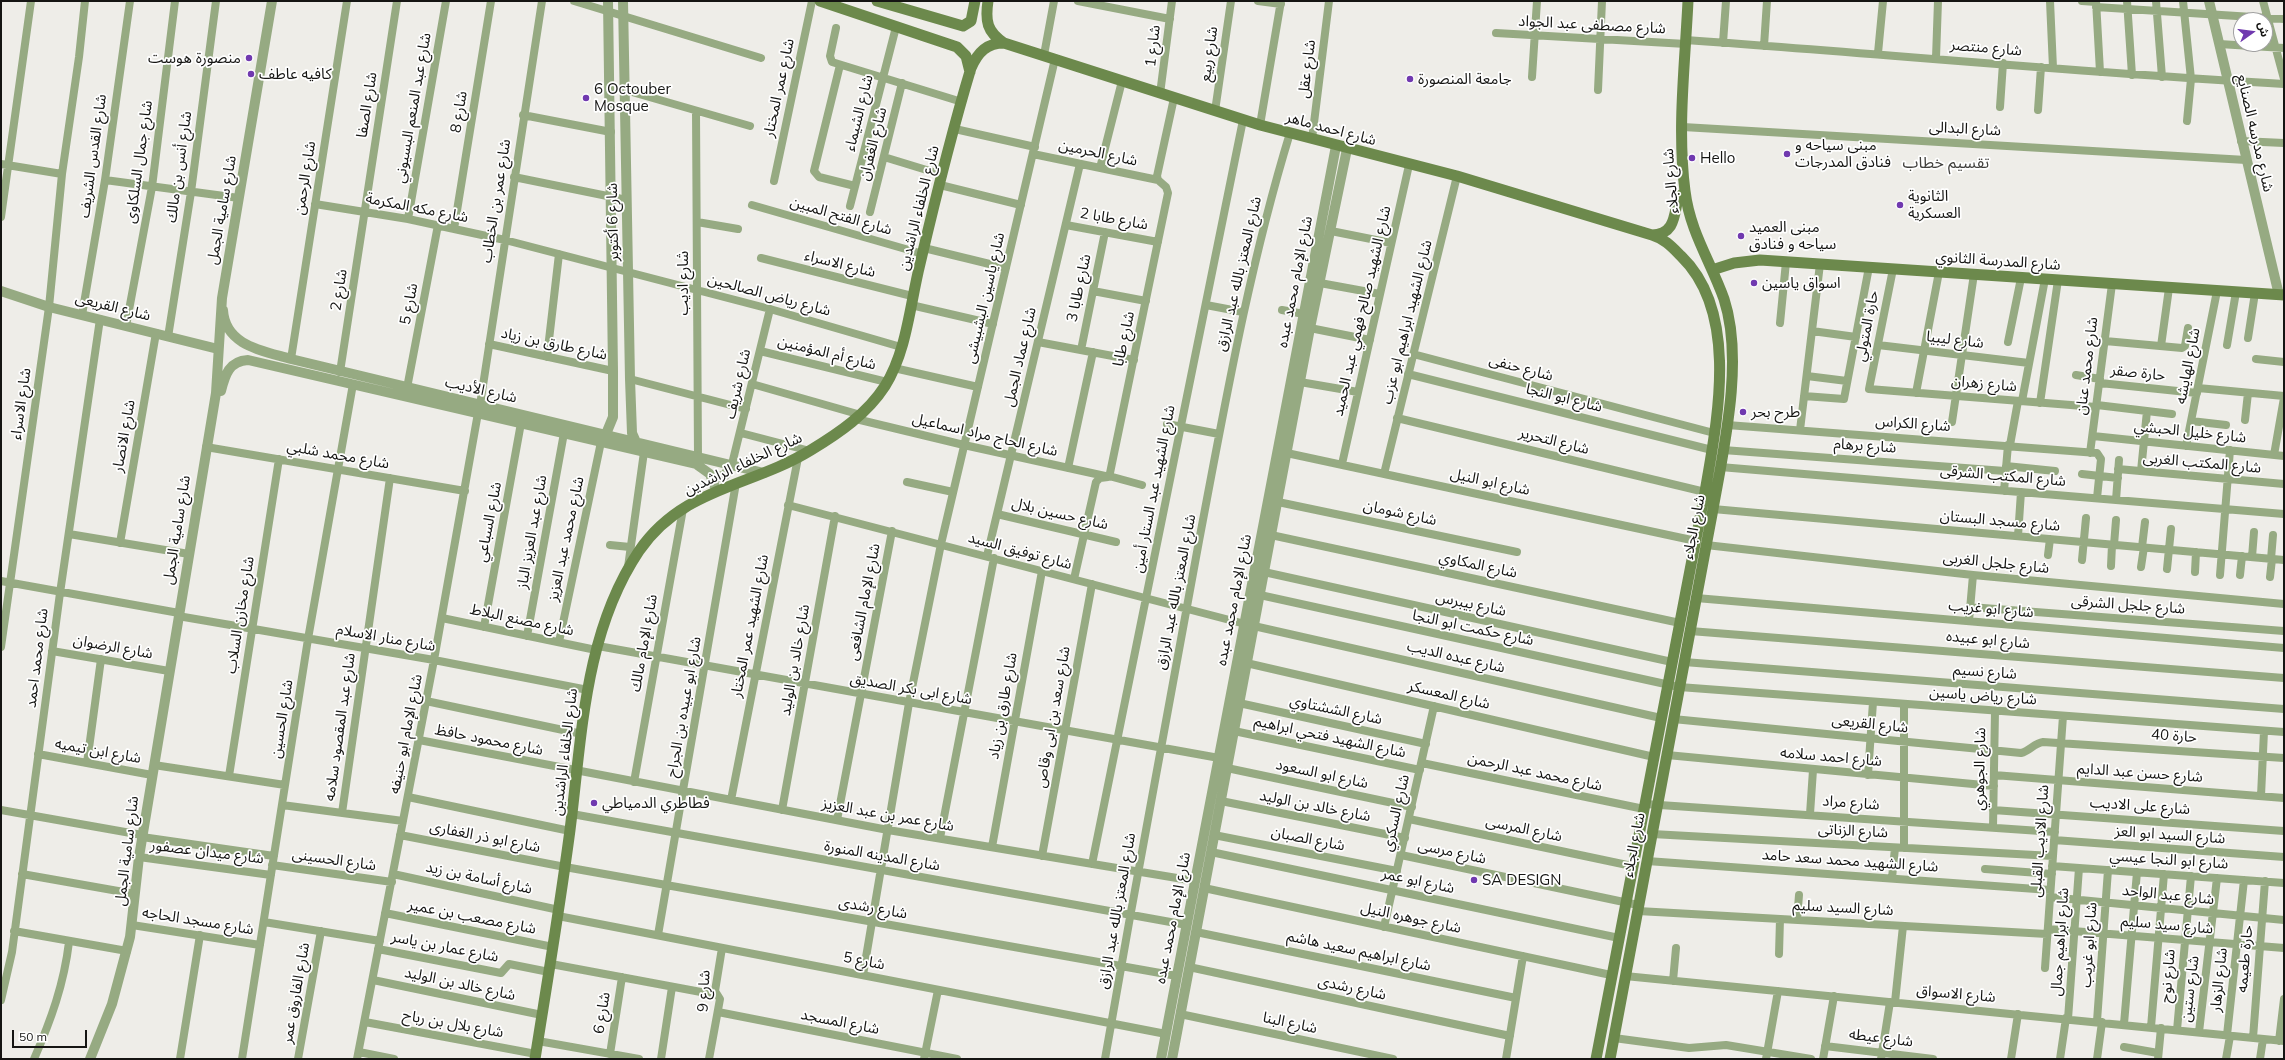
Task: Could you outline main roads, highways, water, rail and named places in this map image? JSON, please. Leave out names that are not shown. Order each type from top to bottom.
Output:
[{"type":"main road","points":[[820,1],[960,49],[968,60],[970,73]]},
{"type":"main road","points":[[877,1],[894,4],[961,26],[968,24],[972,18],[975,1]]},
{"type":"main road","name":"شارع احمد ماهر","points":[[988,1],[986,22],[991,33],[1004,43],[1243,120],[1312,140],[1457,176],[1652,235],[1665,241],[1676,251]]},
{"type":"main road","name":"شارع الجلاء","points":[[1596,1059],[1705,492],[1727,425],[1732,359],[1731,332],[1724,300],[1712,270],[1699,245],[1690,219],[1685,192],[1682,127],[1688,1]]},
{"type":"main road","name":"شارع الخلفاء الراشدين","points":[[536,1056],[565,867],[588,690],[597,648],[615,595],[647,541],[667,520],[683,508],[716,490],[764,473],[810,451],[858,417],[877,397],[894,368],[901,347],[923,251],[970,73],[979,54],[990,45],[1004,43]]},
{"type":"main road","points":[[1652,235],[1662,233],[1670,228],[1674,220],[1678,198],[1685,192]]},
{"type":"main road","name":"شارع الجلاء","points":[[1610,1059],[1673,719],[1714,509],[1720,467],[1714,433],[1720,358],[1718,335],[1705,290],[1692,269],[1676,251]]},
{"type":"main road","name":"شارع المدرسة الثانوي","points":[[1712,270],[1748,261],[1786,262],[2282,295]]},
{"type":"main road","points":[[1718,335],[1731,332]]},
{"type":"place","name":"منصورة هوست","points":[[249,58]]},
{"type":"place","name":"كافيه عاطف","points":[[251,74]]},
{"type":"place","name":"جامعة المنصورة","points":[[1410,79]]},
{"type":"place","name":"6 Octouber Mosque","points":[[586,98]]},
{"type":"place","name":"مبنى سياحه و فنادق المدرجات","points":[[1787,154]]},
{"type":"place","name":"Hello","points":[[1692,158]]},
{"type":"place","name":"الثانوية العسكرية","points":[[1900,205]]},
{"type":"place","name":"مبنى العميد سياحه و فنادق","points":[[1741,236]]},
{"type":"place","name":"اسواق ياسين","points":[[1754,283]]},
{"type":"place","name":"طرح بحر","points":[[1743,412]]},
{"type":"place","name":"فطاطري الدمياطي","points":[[594,803]]},
{"type":"place","name":"SA DESIGN","points":[[1474,880]]},
{"type":"district","name":"تقسيم خطاب","points":[[1946,163]]}]
